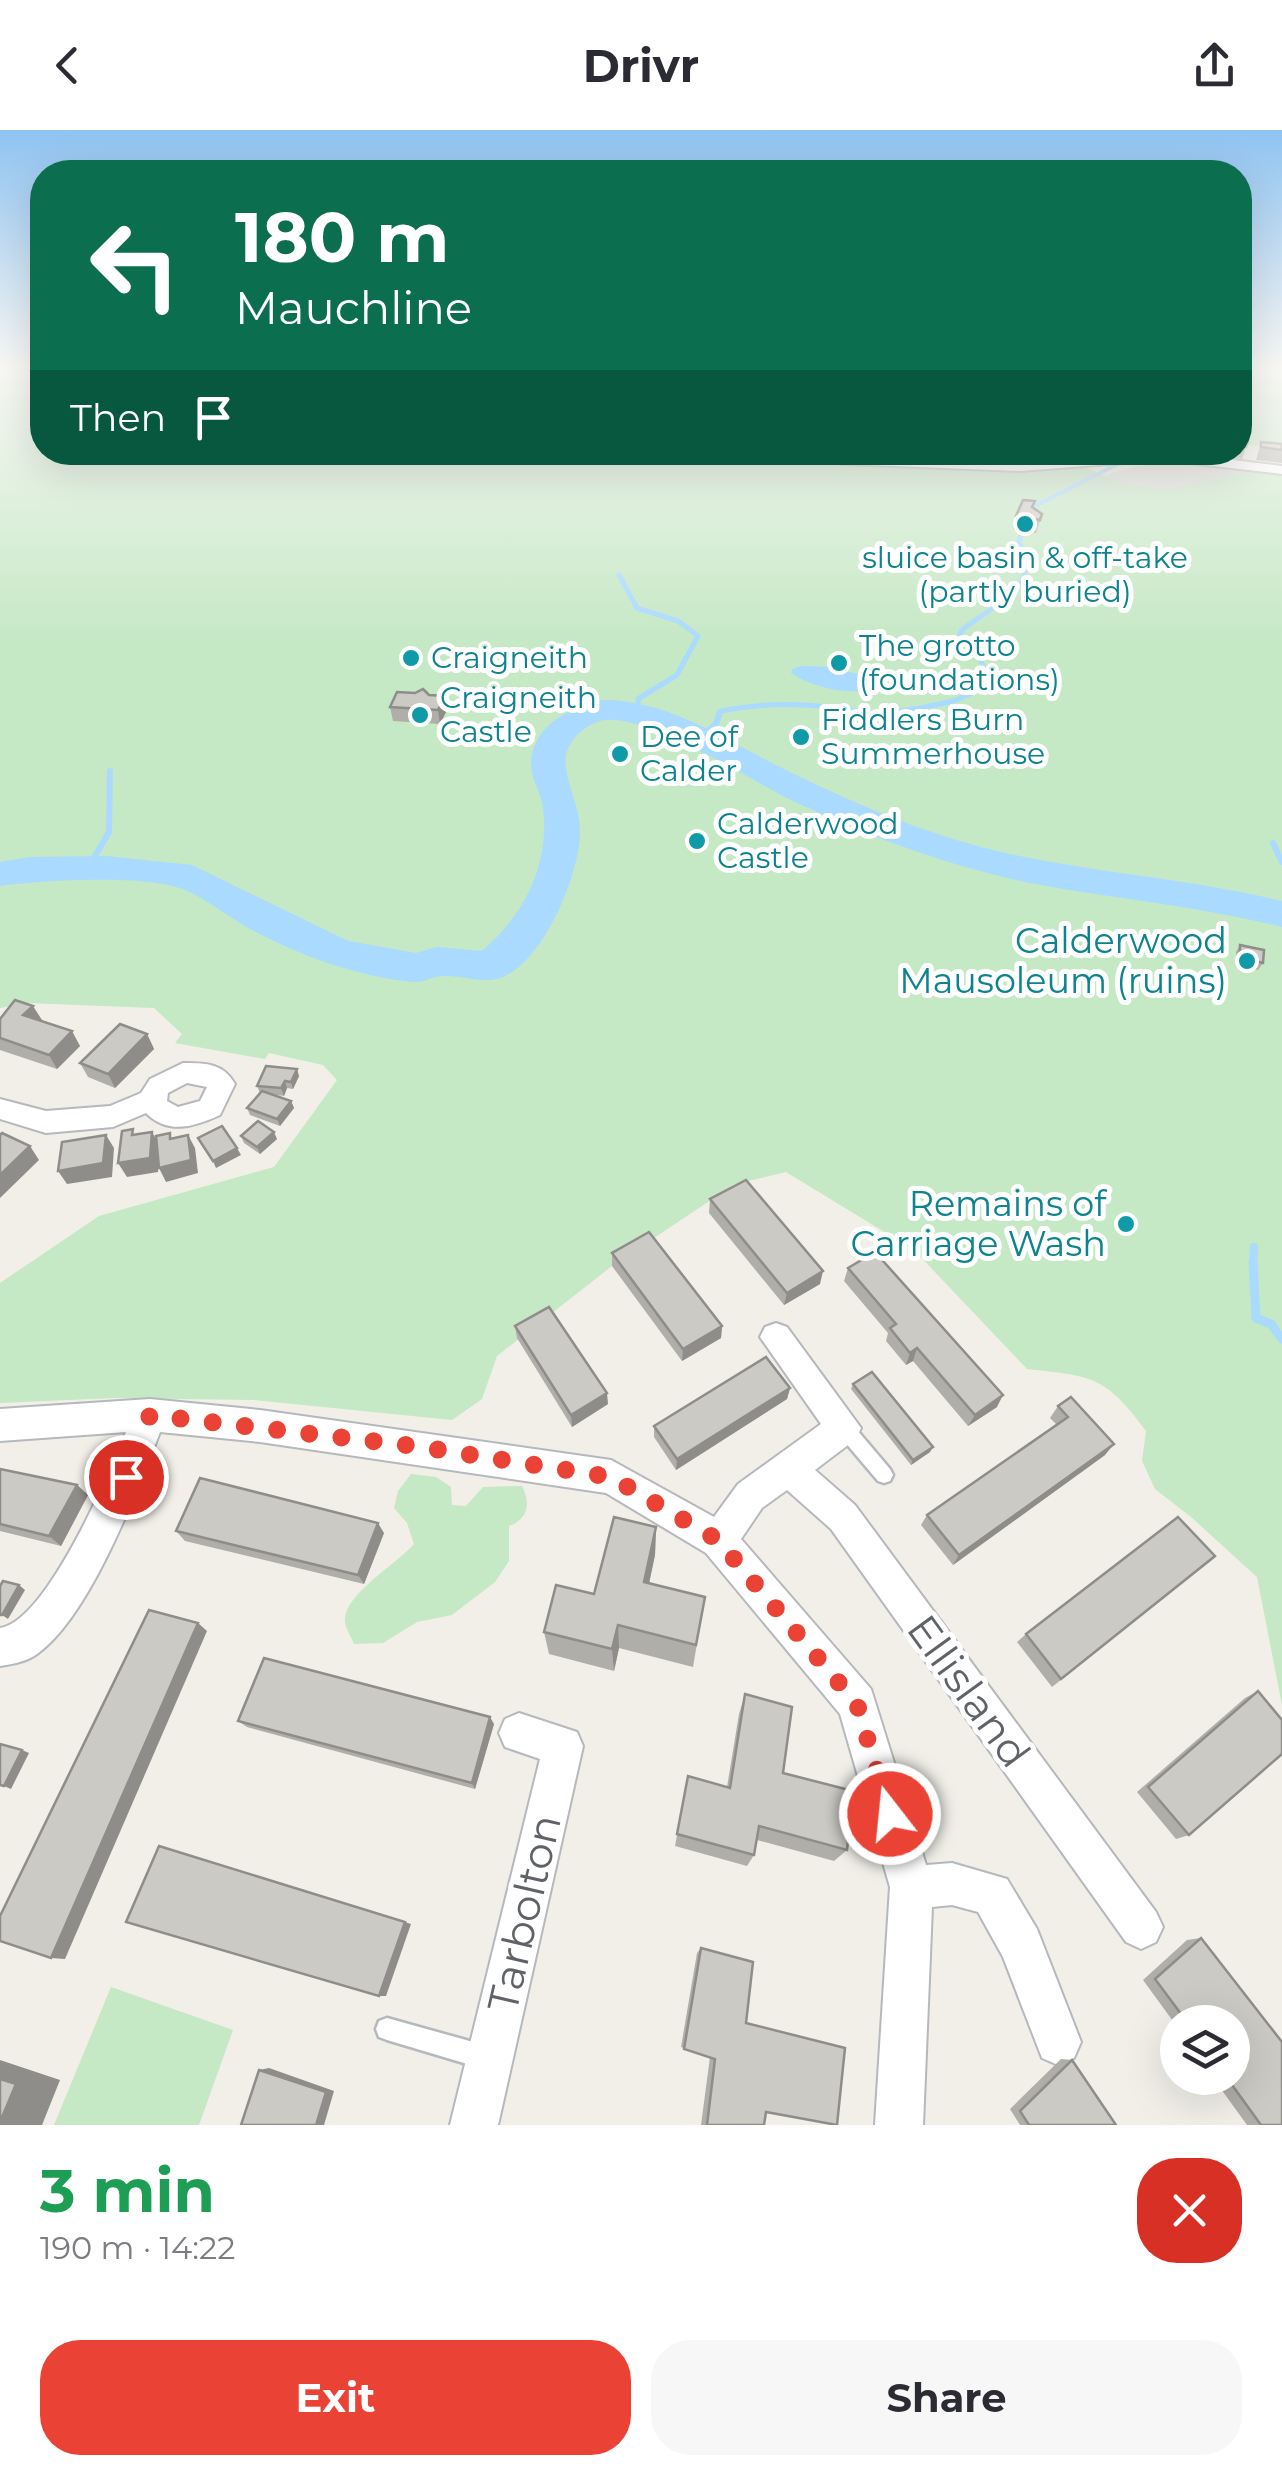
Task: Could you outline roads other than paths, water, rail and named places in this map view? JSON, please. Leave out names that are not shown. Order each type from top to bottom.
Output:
[{"type":"street","points":[[970,465],[1036,465]]},
{"type":"street","points":[[1245,465],[1282,470]]},
{"type":"street","points":[[0,1109],[46,1122],[113,1116],[151,1100]]},
{"type":"street","points":[[718,1540],[750,1496],[844,1428],[776,1337]]},
{"type":"street","points":[[0,1647],[21,1643],[62,1598],[126,1477],[150,1415]]},
{"type":"street","points":[[0,1425],[150,1415],[318,1434],[611,1477],[718,1540],[857,1704],[911,1887],[900,2125]]},
{"type":"street","name":"Ellisland","points":[[786,1467],[842,1517],[1141,1926]]},
{"type":"street","name":"Tarbolton","points":[[474,2125],[564,1746],[519,1733]]},
{"type":"street","points":[[911,1887],[952,1884],[992,1894],[1021,1945],[1058,2042]]},
{"type":"lane","points":[[844,1428],[884,1474]]},
{"type":"lane","points":[[387,2029],[490,2059]]},
{"type":"water","points":[[801,666],[830,667],[876,679],[880,686],[859,691],[822,687],[791,673]]},
{"type":"waterway","points":[[1029,509],[1116,465]]},
{"type":"waterway","points":[[885,715],[955,700],[968,695],[987,677],[979,656],[959,641],[961,631],[1020,585],[1025,559],[1019,543],[1025,521]]},
{"type":"waterway","points":[[619,575],[637,608],[678,621],[698,636],[677,675],[638,699],[639,714]]},
{"type":"waterway","points":[[719,715],[721,711],[780,704],[877,715]]},
{"type":"waterway","points":[[0,874],[30,869],[107,868],[192,877],[265,920],[339,954],[418,968],[437,961],[491,966],[537,916],[555,877],[562,833],[560,803],[548,765],[551,748],[573,722],[601,710],[617,710],[666,722],[839,808],[952,851],[1064,877],[1210,898],[1282,914]]},
{"type":"waterway","points":[[866,712],[882,716],[893,712]]},
{"type":"waterway","points":[[700,737],[716,724],[719,715]]},
{"type":"waterway","points":[[88,868],[109,832],[110,771]]},
{"type":"waterway","points":[[1273,843],[1282,862]]},
{"type":"waterway","points":[[1253,1262],[1254,1247]]},
{"type":"waterway","points":[[1253,1262],[1256,1318],[1271,1324],[1282,1339]]},
{"type":"place","name":"sluice basin & off-take (partly buried)","points":[[1025,524]]},
{"type":"place","name":"Craigneith","points":[[411,658]]},
{"type":"place","name":"The grotto (foundations)","points":[[839,663]]},
{"type":"place","name":"Craigneith Castle","points":[[420,715]]},
{"type":"place","name":"Fiddlers Burn Summerhouse","points":[[801,737]]},
{"type":"place","name":"Dee of Calder","points":[[620,754]]},
{"type":"place","name":"Calderwood Castle","points":[[697,841]]},
{"type":"place","name":"Calderwood Mausoleum (ruins)","points":[[1247,961]]},
{"type":"place","name":"Remains of Carriage Wash","points":[[1126,1224]]}]
